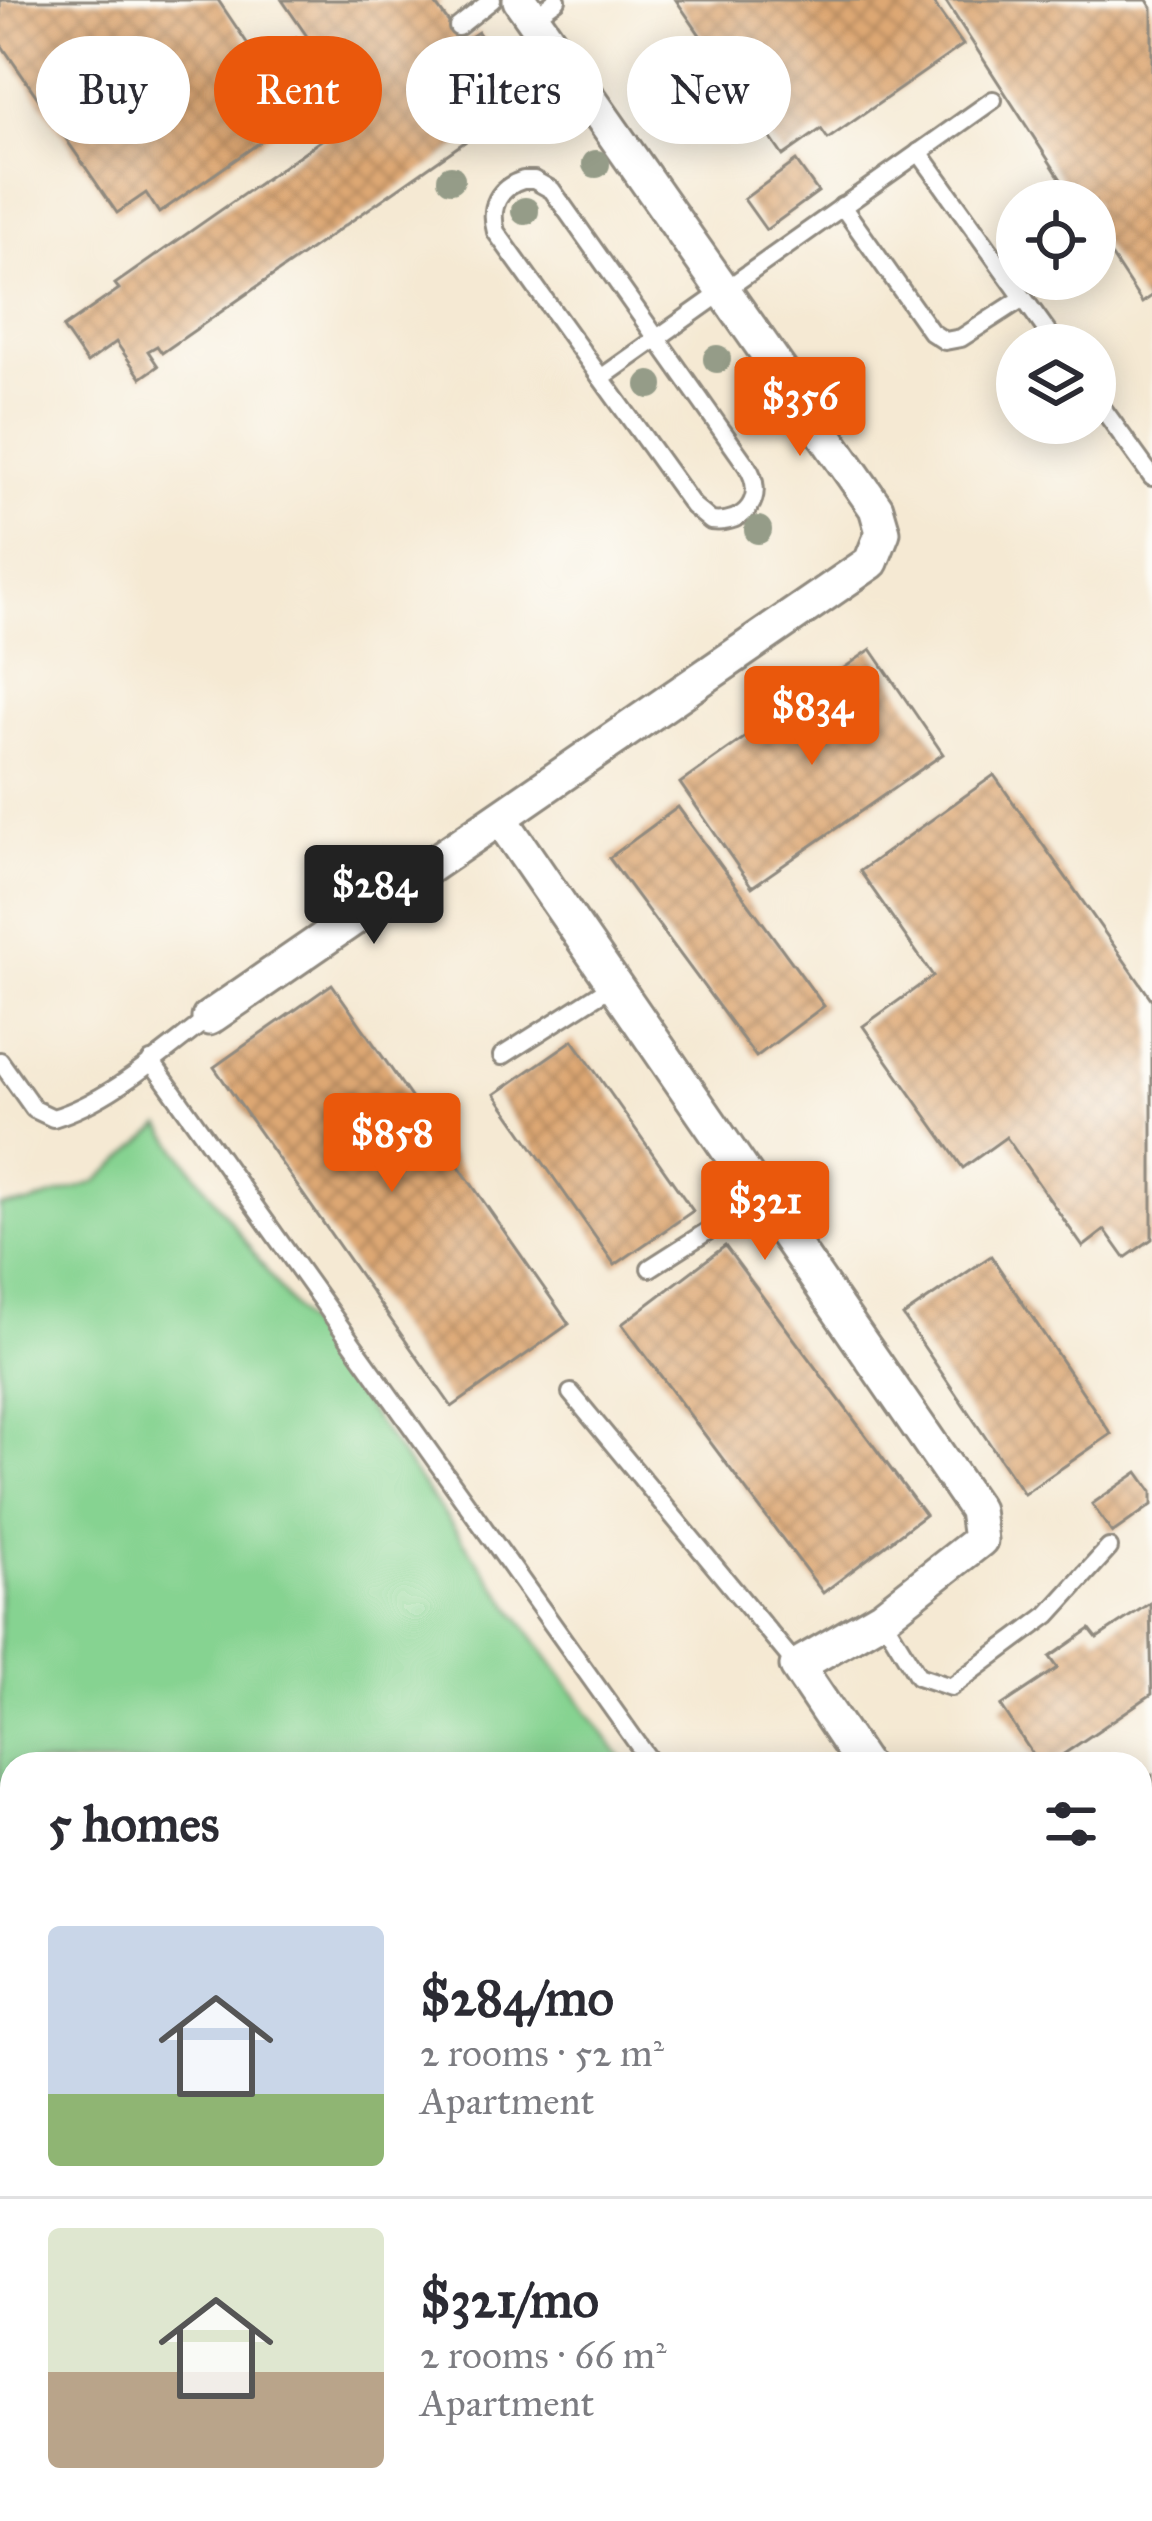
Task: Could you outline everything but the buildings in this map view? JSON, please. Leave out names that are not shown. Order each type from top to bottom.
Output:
[{"type":"street","points":[[209,1018],[871,562],[883,532],[876,508],[536,6]]},
{"type":"street","points":[[500,818],[976,1510],[980,1540],[882,1617],[797,1666],[855,1752]]},
{"type":"lane","points":[[458,27],[492,0]]},
{"type":"lane","points":[[601,378],[993,100]]},
{"type":"lane","points":[[920,152],[996,260]]},
{"type":"lane","points":[[524,180],[552,190],[753,475],[755,496],[744,515],[723,522],[701,515],[601,378],[496,232],[493,209],[505,189],[524,180]]},
{"type":"lane","points":[[842,206],[931,332],[945,341],[962,338],[1020,300]]},
{"type":"lane","points":[[1116,427],[1152,477]]},
{"type":"lane","points":[[502,1055],[615,984]]},
{"type":"lane","points":[[0,1061],[34,1108],[53,1118],[74,1112],[209,1018]]},
{"type":"lane","points":[[151,1061],[643,1752]]},
{"type":"lane","points":[[650,1268],[761,1197]]},
{"type":"lane","points":[[571,1393],[797,1666]]},
{"type":"lane","points":[[882,1617],[918,1676],[951,1688],[1048,1615],[1109,1548]]},
{"type":"green space","points":[[161,1126],[617,1752],[0,1752],[0,1206],[28,1204],[96,1182]]}]
